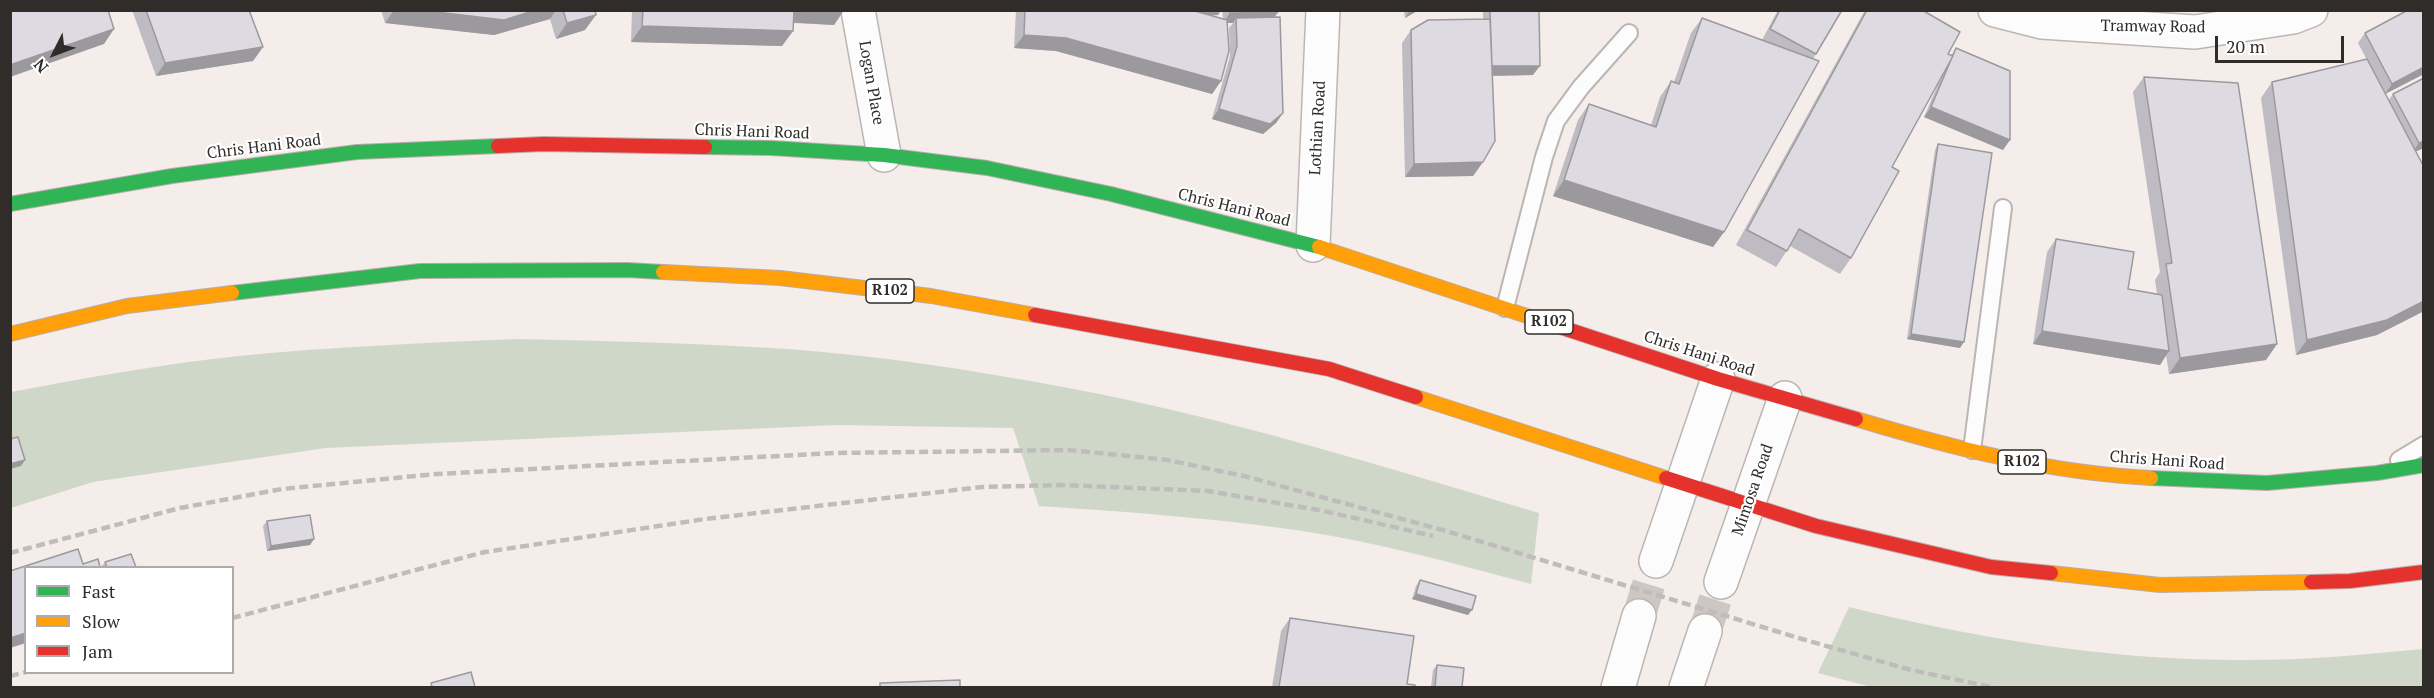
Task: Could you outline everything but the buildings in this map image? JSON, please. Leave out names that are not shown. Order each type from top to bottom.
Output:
[{"type":"main road","name":"Chris Hani Road","points":[[10,204],[172,176],[357,152],[544,144],[771,148],[884,155],[987,168],[1099,191],[1313,245],[1718,379],[1880,427],[2037,465],[2134,477],[2267,483],[2377,473],[2424,465]]},
{"type":"main road","name":"R102","points":[[10,334],[127,306],[420,271],[627,270],[780,278],[931,296],[1329,369],[1816,526],[1991,567],[2160,585],[2350,581],[2424,572]]},
{"type":"street","name":"Logan Place","points":[[858,10],[884,155]]},
{"type":"street","name":"Lothian Road","points":[[1313,245],[1323,10]]},
{"type":"street","name":"Tramway Road","points":[[1995,10],[2042,22],[2195,32],[2293,17],[2311,10]]},
{"type":"street","points":[[1656,561],[1681,482],[1718,379]]},
{"type":"street","name":"Mimosa Road","points":[[1721,582],[1785,398]]},
{"type":"street","points":[[1618,687],[1639,616]]},
{"type":"street","points":[[1686,687],[1705,631]]},
{"type":"lane","points":[[1505,308],[1544,157],[1556,121],[1581,87],[1629,33]]},
{"type":"lane","points":[[1972,450],[2003,208]]},
{"type":"lane","points":[[2377,473],[2424,445]]},
{"type":"green space","points":[[516,339],[720,345],[857,356],[926,364],[1029,381],[1184,413],[1303,444],[1539,513],[1531,584],[1389,548],[1303,531],[1204,519],[1039,506],[1013,428],[837,425],[326,448],[93,482],[11,508],[11,392],[210,359],[343,348]]},
{"type":"green space","points":[[1849,607],[1991,637],[2135,656],[2280,660],[2423,649],[2423,687],[1871,687],[1818,673]]},
{"type":"tunnel","points":[[1639,616],[1656,561]]},
{"type":"tunnel","points":[[1705,631],[1721,582]]},
{"type":"railway","points":[[10,553],[180,508],[282,489],[436,474],[835,453],[1069,450],[1168,460],[1248,477],[1446,531],[1911,670],[1996,688]]},
{"type":"railway","points":[[234,617],[485,552],[705,519],[982,487],[1063,485],[1208,491],[1324,511],[1433,536]]},
{"type":"railway","points":[[10,676],[24,672]]},
{"type":"traffic: fast","points":[[10,204],[172,176],[357,152],[498,146]]},
{"type":"traffic: fast","points":[[705,147],[771,148],[884,155],[987,168],[1111,194],[1319,247]]},
{"type":"traffic: fast","points":[[232,293],[420,271],[627,270],[663,272]]},
{"type":"traffic: fast","points":[[2151,478],[2267,483],[2377,473],[2424,465]]},
{"type":"traffic: slow","points":[[1319,247],[1542,321]]},
{"type":"traffic: slow","points":[[663,272],[780,278],[931,296],[1035,315]]},
{"type":"traffic: slow","points":[[10,334],[127,306],[232,293]]},
{"type":"traffic: slow","points":[[1416,397],[1666,478]]},
{"type":"traffic: slow","points":[[1856,419],[1928,440],[2039,465],[2151,478]]},
{"type":"traffic: slow","points":[[2051,573],[2160,585],[2311,582]]},
{"type":"traffic: jam","points":[[498,146],[544,144],[705,147]]},
{"type":"traffic: jam","points":[[1035,315],[1329,369],[1416,397]]},
{"type":"traffic: jam","points":[[1542,321],[1718,379],[1856,419]]},
{"type":"traffic: jam","points":[[1666,478],[1816,526],[1991,567],[2051,573]]},
{"type":"traffic: jam","points":[[2311,582],[2350,581],[2424,572]]}]
